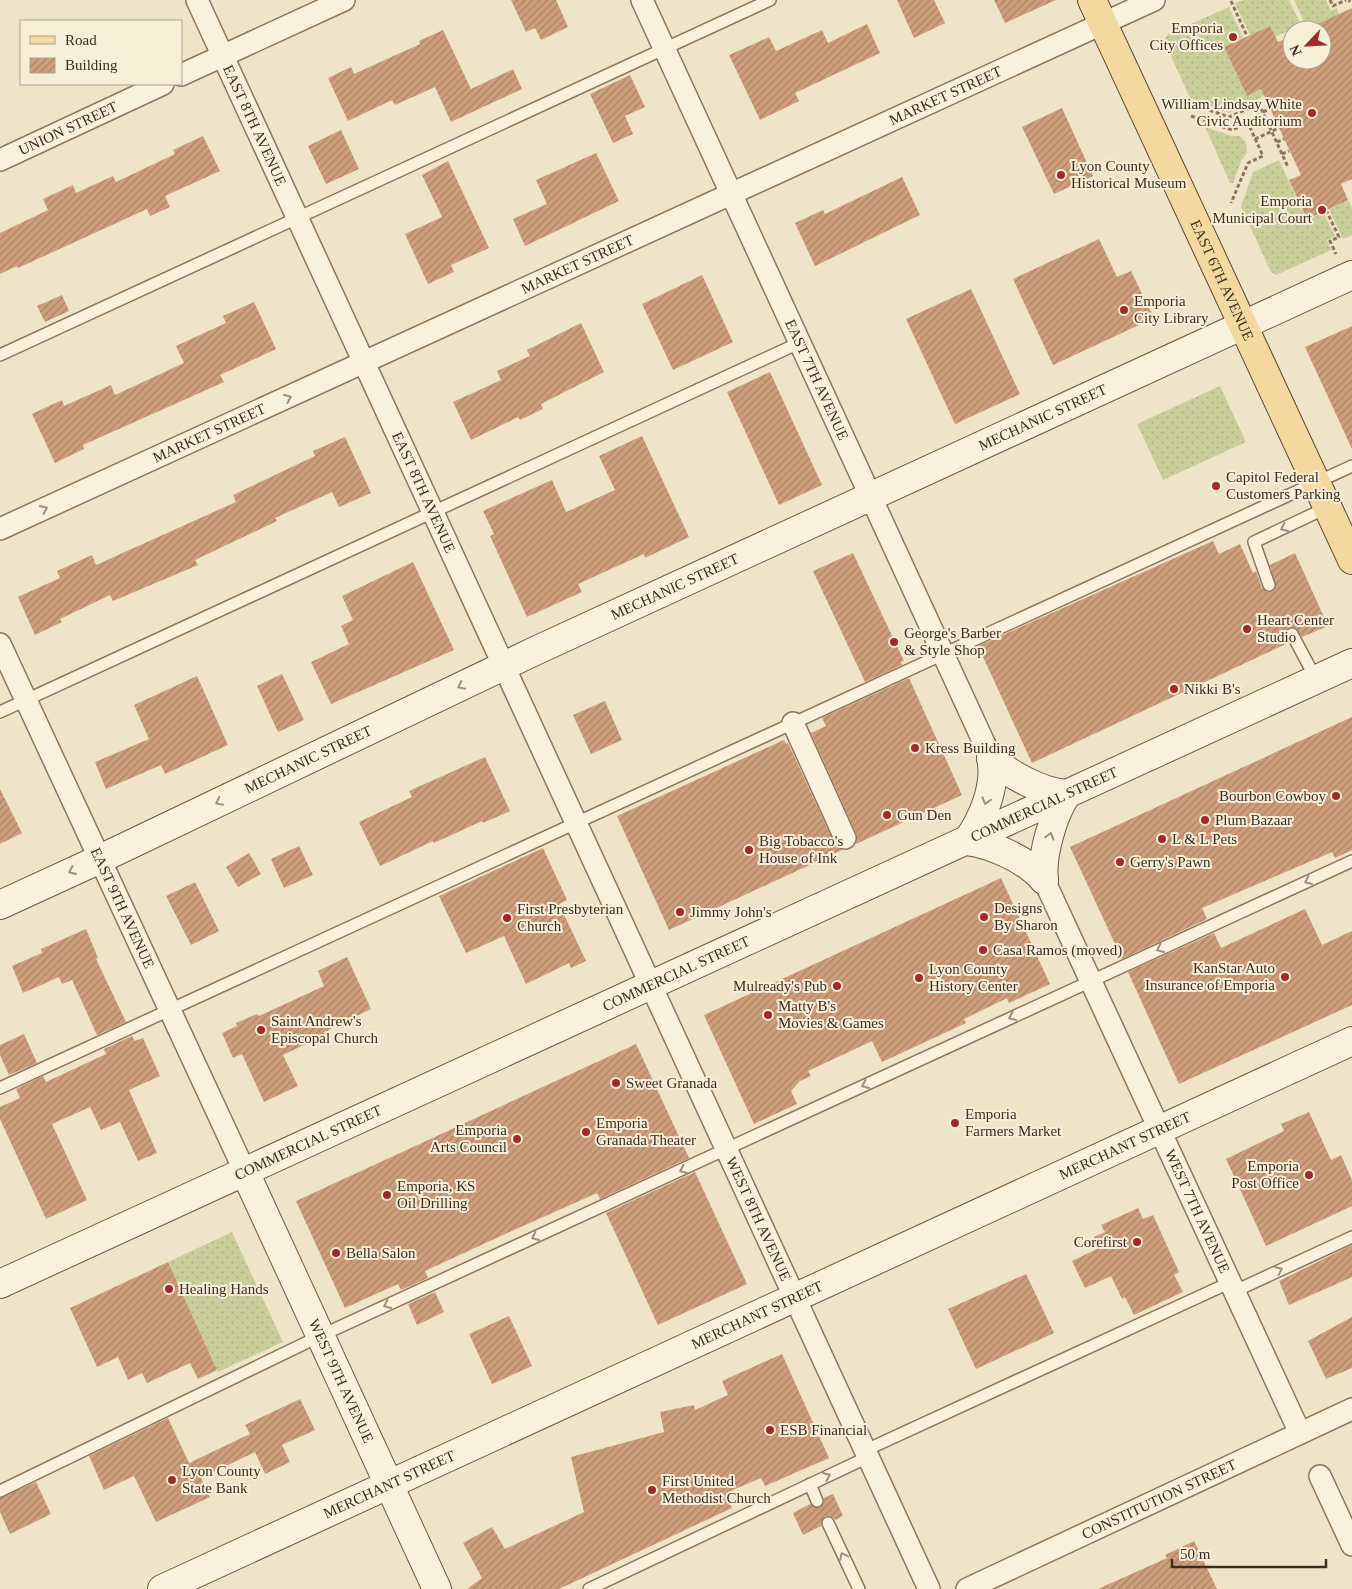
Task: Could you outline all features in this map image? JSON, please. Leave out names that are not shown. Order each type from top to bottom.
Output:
[{"type":"main road","name":"EAST 6TH AVENUE","points":[[1097,12],[1352,560]]},
{"type":"street","name":"EAST 8TH AVENUE","points":[[197,0],[299,216],[652,984]]},
{"type":"street","points":[[182,75],[344,0]]},
{"type":"street","name":"EAST 7TH AVENUE","points":[[642,0],[991,758]]},
{"type":"street","name":"MARKET STREET","points":[[0,529],[732,195],[1097,12],[1154,0]]},
{"type":"street","name":"UNION STREET","points":[[0,160],[161,85]]},
{"type":"street","name":"MECHANIC STREET","points":[[0,904],[100,859],[504,665],[1352,275]]},
{"type":"street","name":"EAST 9TH AVENUE","points":[[0,644],[245,1172]]},
{"type":"street","name":"COMMERCIAL STREET","points":[[0,1284],[967,841],[1352,662]]},
{"type":"street","points":[[793,723],[845,838]]},
{"type":"street","points":[[991,758],[1016,775],[1050,791],[1067,794],[1058,810],[1043,860],[1044,880]]},
{"type":"street","points":[[991,758],[993,775],[980,822],[967,841],[986,846],[1021,862],[1036,871],[1044,880]]},
{"type":"street","name":"WEST 7TH AVENUE","points":[[1044,880],[1092,980],[1300,1433]]},
{"type":"street","name":"WEST 8TH AVENUE","points":[[652,984],[929,1589]]},
{"type":"street","name":"MERCHANT STREET","points":[[162,1589],[1352,1041]]},
{"type":"street","name":"WEST 9TH AVENUE","points":[[245,1172],[437,1589]]},
{"type":"street","name":"CONSTITUTION STREET","points":[[967,1589],[993,1584],[1300,1433],[1352,1410]]},
{"type":"street","points":[[1320,1476],[1352,1546]]},
{"type":"lane","points":[[0,355],[770,0]]},
{"type":"lane","points":[[0,712],[799,343]]},
{"type":"lane","points":[[0,1088],[1352,466]]},
{"type":"lane","points":[[1269,584],[1254,542],[1328,507]]},
{"type":"lane","points":[[1292,634],[1316,679]]},
{"type":"lane","points":[[0,1491],[320,1336],[1352,861]]},
{"type":"lane","points":[[589,1589],[810,1484],[867,1453],[1233,1286],[1352,1237]]},
{"type":"lane","points":[[810,1484],[817,1501]]},
{"type":"lane","points":[[828,1523],[859,1589]]},
{"type":"path","points":[[1330,0],[1333,6],[1348,1]]},
{"type":"path","points":[[1230,1],[1247,36]]},
{"type":"path","points":[[1184,102],[1229,117],[1259,104],[1288,167]]},
{"type":"path","points":[[1263,112],[1270,109]]},
{"type":"path","points":[[1191,116],[1232,130],[1248,122],[1263,156],[1248,163],[1231,203]]},
{"type":"path","points":[[1268,121],[1274,118]]},
{"type":"path","points":[[1255,139],[1279,128]]},
{"type":"path","points":[[1277,142],[1284,139]]},
{"type":"path","points":[[1282,154],[1289,151]]},
{"type":"path","points":[[1326,210],[1339,237],[1330,241],[1336,254]]},
{"type":"green space","points":[[1243,0],[1289,0],[1299,20],[1282,20],[1282,34],[1275,37],[1270,26],[1250,35],[1235,3]]},
{"type":"green space","points":[[1294,0],[1326,0],[1331,11],[1337,8],[1339,14],[1325,20],[1303,20]]},
{"type":"green space","points":[[1229,7],[1243,38],[1224,47],[1247,96],[1261,89],[1264,96],[1229,113],[1190,98],[1164,41],[1168,34]]},
{"type":"green space","points":[[1205,127],[1232,136],[1240,136],[1246,142],[1247,153],[1242,159],[1233,183],[1230,183]]},
{"type":"green space","points":[[1279,160],[1306,219],[1323,212],[1335,236],[1327,240],[1331,250],[1276,275],[1271,272],[1241,207],[1253,172]]},
{"type":"green space","points":[[1348,200],[1352,207],[1352,235],[1343,239],[1329,209]]},
{"type":"green space","points":[[1220,386],[1246,442],[1163,480],[1137,424]]},
{"type":"green space","points":[[232,1232],[283,1342],[218,1372],[168,1262]]},
{"type":"building","points":[[511,0],[556,0],[568,27],[541,40],[535,28],[526,32]]},
{"type":"building","points":[[897,0],[934,0],[945,23],[914,38]]},
{"type":"building","points":[[994,0],[1056,0],[1005,23]]},
{"type":"building","name":"William Lindsay White Civic Auditorium","points":[[1352,8],[1352,179],[1341,184],[1348,200],[1307,219],[1289,180],[1301,175],[1261,89],[1247,96],[1224,47],[1270,26],[1278,42],[1282,40],[1282,70],[1332,70],[1332,20],[1326,20]]},
{"type":"building","points":[[867,24],[880,53],[795,93],[799,101],[760,120],[729,55],[769,37],[776,51],[822,30],[828,43]]},
{"type":"building","points":[[443,30],[471,89],[513,69],[522,89],[451,122],[435,87],[395,105],[392,100],[348,121],[328,78],[351,67],[354,74],[420,44],[419,41]]},
{"type":"building","points":[[630,75],[645,107],[625,116],[633,134],[613,143],[590,94]]},
{"type":"building","points":[[1062,108],[1093,176],[1054,194],[1022,127]]},
{"type":"building","points":[[341,130],[359,169],[326,184],[308,146]]},
{"type":"building","points":[[203,136],[220,171],[165,196],[170,207],[150,216],[147,209],[18,268],[17,266],[0,274],[0,233],[48,210],[43,199],[73,185],[76,193],[113,176],[116,182],[175,154],[173,150]]},
{"type":"building","points":[[596,153],[619,201],[525,246],[513,219],[547,204],[536,180]]},
{"type":"building","points":[[448,161],[489,248],[451,265],[454,272],[428,284],[405,234],[442,217],[422,175]]},
{"type":"building","points":[[902,177],[920,215],[815,266],[795,223],[823,210],[825,214]]},
{"type":"building","points":[[1099,239],[1117,277],[1131,271],[1154,318],[1053,365],[1013,279]]},
{"type":"building","points":[[702,275],[733,342],[673,370],[642,304]]},
{"type":"building","points":[[971,289],[1020,394],[955,424],[906,319]]},
{"type":"building","points":[[62,295],[69,311],[45,322],[37,306]]},
{"type":"building","points":[[254,302],[276,349],[220,375],[224,382],[83,445],[84,449],[55,463],[32,414],[62,400],[64,406],[111,385],[115,395],[184,363],[176,346],[226,323],[223,316]]},
{"type":"building","points":[[581,323],[604,372],[541,404],[543,409],[520,420],[518,417],[471,440],[453,402],[501,380],[497,371],[530,356],[527,350]]},
{"type":"building","points":[[1352,326],[1352,449],[1305,347]]},
{"type":"building","points":[[770,372],[822,485],[779,505],[727,392]]},
{"type":"building","points":[[642,436],[689,537],[645,558],[644,554],[578,584],[582,592],[527,617],[490,536],[494,534],[483,511],[552,480],[566,512],[615,490],[599,456]]},
{"type":"building","points":[[345,437],[371,493],[339,507],[332,492],[275,518],[277,521],[195,560],[198,565],[113,601],[110,595],[60,619],[62,622],[35,635],[18,597],[60,578],[57,571],[92,555],[96,565],[236,502],[233,495],[315,456],[313,451]]},
{"type":"building","points":[[1213,541],[1219,554],[1240,544],[1253,573],[1256,571],[1262,588],[1268,592],[1274,590],[1276,586],[1270,565],[1295,553],[1328,626],[1302,637],[1296,628],[1289,627],[1285,634],[1288,643],[1032,763],[978,646]]},
{"type":"building","points":[[853,553],[904,661],[901,662],[902,665],[865,682],[813,571]]},
{"type":"building","points":[[413,562],[454,650],[331,704],[311,662],[349,644],[341,626],[353,620],[342,596]]},
{"type":"building","points":[[282,674],[304,720],[278,732],[257,686]]},
{"type":"building","points":[[197,676],[228,745],[165,774],[161,765],[106,789],[95,762],[149,739],[134,705]]},
{"type":"building","points":[[909,678],[962,795],[856,844],[856,833],[811,733],[826,726],[822,718]]},
{"type":"building","points":[[605,701],[622,740],[591,754],[573,715]]},
{"type":"building","points":[[1352,717],[1352,850],[1335,858],[1332,852],[1202,908],[1207,919],[1122,959],[1070,847]]},
{"type":"building","points":[[784,740],[786,744],[788,743],[834,843],[842,850],[669,930],[617,816]]},
{"type":"building","points":[[485,757],[510,811],[483,823],[482,821],[434,843],[433,841],[380,866],[359,822],[412,797],[409,791]]},
{"type":"building","points":[[0,789],[22,833],[0,844]]},
{"type":"building","points":[[299,846],[313,875],[284,888],[271,859]]},
{"type":"building","name":"First Presbyterian Church","points":[[543,848],[567,900],[559,904],[586,961],[571,968],[569,963],[526,984],[504,936],[466,953],[439,896]]},
{"type":"building","points":[[249,853],[261,874],[238,887],[226,867]]},
{"type":"building","points":[[1001,878],[1050,984],[1009,1003],[1007,998],[964,1019],[966,1023],[882,1062],[872,1041],[808,1071],[811,1076],[800,1081],[791,1091],[797,1104],[754,1124],[704,1015]]},
{"type":"building","points":[[195,882],[219,931],[191,945],[166,896]]},
{"type":"building","points":[[1305,909],[1322,945],[1352,931],[1352,1005],[1179,1084],[1128,972],[1214,933],[1221,948]]},
{"type":"building","points":[[86,929],[98,958],[96,959],[126,1022],[97,1035],[72,980],[62,984],[59,977],[23,993],[12,966],[42,953],[41,949]]},
{"type":"building","name":"Saint Andrew's Episcopal Church","points":[[347,957],[371,1009],[328,1030],[329,1033],[283,1055],[298,1086],[264,1102],[242,1054],[233,1058],[222,1033],[237,1026],[236,1023],[257,1014],[259,1016],[324,986],[318,971]]},
{"type":"building","points":[[24,1034],[37,1063],[9,1075],[0,1055],[0,1045]]},
{"type":"building","points":[[132,1036],[135,1041],[143,1038],[160,1076],[129,1090],[157,1153],[138,1161],[120,1122],[101,1130],[90,1107],[52,1124],[87,1200],[46,1219],[0,1119],[0,1107],[20,1098],[16,1089],[43,1076],[46,1082],[106,1054],[104,1049]]},
{"type":"building","points":[[636,1044],[689,1158],[600,1199],[597,1193],[514,1230],[425,1271],[428,1278],[401,1290],[398,1284],[345,1308],[296,1201]]},
{"type":"building","points":[[1309,1112],[1331,1160],[1341,1155],[1352,1180],[1352,1206],[1266,1246],[1226,1159],[1284,1131],[1281,1124]]},
{"type":"building","points":[[695,1172],[747,1284],[658,1325],[606,1213]]},
{"type":"building","points":[[1138,1208],[1143,1219],[1153,1215],[1179,1272],[1174,1275],[1183,1292],[1134,1315],[1125,1297],[1122,1299],[1111,1276],[1085,1288],[1072,1261],[1099,1248],[1094,1237],[1105,1232],[1101,1225]]},
{"type":"building","points":[[1352,1245],[1352,1277],[1289,1305],[1279,1281]]},
{"type":"building","points":[[168,1262],[217,1370],[198,1379],[190,1363],[147,1383],[142,1373],[128,1380],[118,1357],[97,1367],[70,1308]]},
{"type":"building","points":[[1026,1274],[1054,1333],[976,1369],[948,1309]]},
{"type":"building","points":[[435,1292],[444,1312],[417,1325],[408,1304]]},
{"type":"building","points":[[509,1316],[532,1366],[492,1384],[469,1334]]},
{"type":"building","points":[[1352,1317],[1352,1368],[1326,1379],[1308,1341]]},
{"type":"building","name":"First United Methodist Church","points":[[782,1354],[829,1458],[765,1486],[761,1478],[726,1493],[732,1508],[559,1589],[467,1589],[482,1578],[463,1543],[492,1527],[505,1549],[584,1512],[571,1457],[664,1432],[660,1412],[694,1405],[695,1410],[728,1395],[722,1381]]},
{"type":"building","points":[[300,1399],[315,1430],[282,1445],[290,1462],[265,1474],[255,1452],[201,1478],[210,1497],[156,1522],[134,1476],[104,1490],[89,1456],[168,1418],[189,1463],[250,1434],[245,1425]]},
{"type":"building","points":[[36,1482],[51,1514],[10,1534],[0,1512],[0,1498]]},
{"type":"building","points":[[833,1494],[843,1516],[835,1520],[832,1517],[825,1516],[822,1519],[821,1526],[803,1535],[793,1513],[810,1504],[820,1508],[824,1498]]},
{"type":"building","points":[[1194,1541],[1217,1589],[1098,1589],[1167,1558],[1165,1555]]},
{"type":"place","name":"Emporia City Offices","points":[[1233,37]]},
{"type":"place","name":"William Lindsay White Civic Auditorium","points":[[1312,113]]},
{"type":"place","name":"Lyon County Historical Museum","points":[[1061,175]]},
{"type":"place","name":"Emporia Municipal Court","points":[[1322,210]]},
{"type":"place","name":"Emporia City Library","points":[[1124,310]]},
{"type":"place","name":"Capitol Federal Customers Parking","points":[[1216,486]]},
{"type":"place","name":"Heart Center Studio","points":[[1247,629]]},
{"type":"place","name":"George's Barber & Style Shop","points":[[894,642]]},
{"type":"place","name":"Nikki B's","points":[[1174,689]]},
{"type":"place","name":"Kress Building","points":[[915,748]]},
{"type":"place","name":"Bourbon Cowboy","points":[[1336,796]]},
{"type":"place","name":"Gun Den","points":[[887,815]]},
{"type":"place","name":"Plum Bazaar","points":[[1205,820]]},
{"type":"place","name":"L & L Pets","points":[[1162,839]]},
{"type":"place","name":"Big Tobacco's House of Ink","points":[[749,850]]},
{"type":"place","name":"Gerry's Pawn","points":[[1120,862]]},
{"type":"place","name":"Jimmy John's","points":[[680,912]]},
{"type":"place","name":"Designs By Sharon","points":[[984,917]]},
{"type":"place","name":"First Presbyterian Church","points":[[507,918]]},
{"type":"place","name":"Casa Ramos (moved)","points":[[983,950]]},
{"type":"place","name":"KanStar Auto Insurance of Emporia","points":[[1285,977]]},
{"type":"place","name":"Lyon County History Center","points":[[919,978]]},
{"type":"place","name":"Mulready's Pub","points":[[837,986]]},
{"type":"place","name":"Matty B's Movies & Games","points":[[768,1015]]},
{"type":"place","name":"Saint Andrew's Episcopal Church","points":[[261,1030]]},
{"type":"place","name":"Sweet Granada","points":[[616,1083]]},
{"type":"place","name":"Emporia Farmers Market","points":[[955,1123]]},
{"type":"place","name":"Emporia Granada Theater","points":[[586,1132]]},
{"type":"place","name":"Emporia Arts Council","points":[[517,1139]]},
{"type":"place","name":"Emporia Post Office","points":[[1309,1175]]},
{"type":"place","name":"Emporia, KS Oil Drilling","points":[[387,1195]]},
{"type":"place","name":"Corefirst","points":[[1137,1242]]},
{"type":"place","name":"Bella Salon","points":[[336,1253]]},
{"type":"place","name":"Healing Hands","points":[[169,1289]]},
{"type":"place","name":"ESB Financial","points":[[770,1430]]},
{"type":"place","name":"Lyon County State Bank","points":[[172,1480]]},
{"type":"place","name":"First United Methodist Church","points":[[652,1490]]}]
